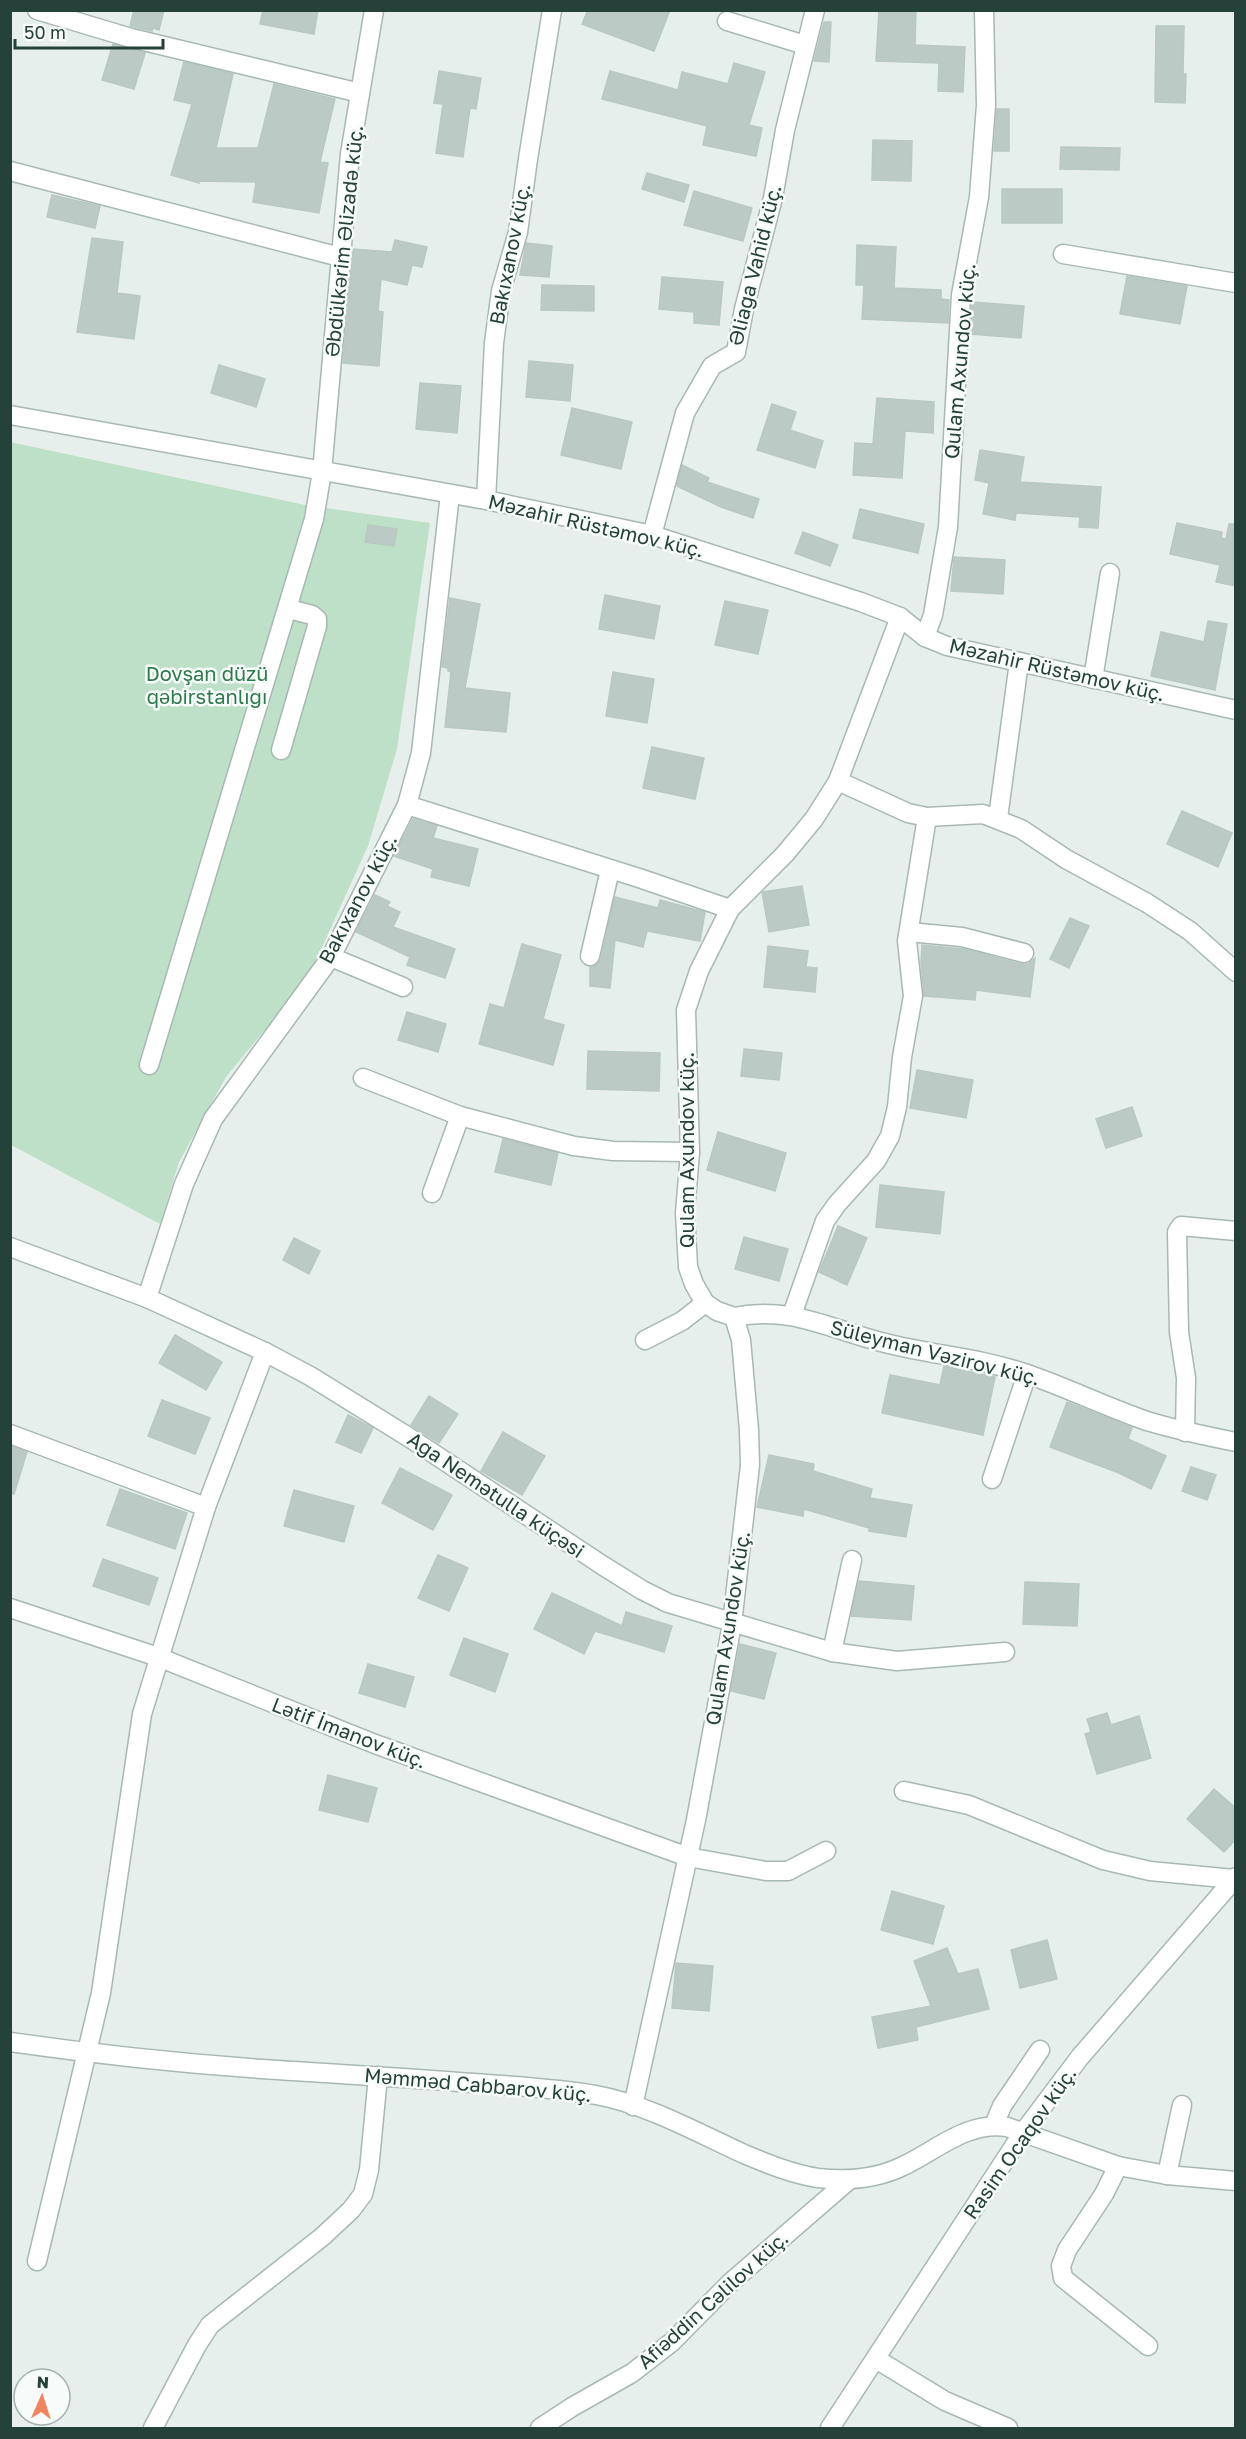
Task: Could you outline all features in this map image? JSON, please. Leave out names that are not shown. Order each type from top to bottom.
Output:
[{"type":"street","points":[[37,10],[131,38],[360,93]]},
{"type":"street","name":"Əbdülkərim Əlizadə küç.","points":[[149,1065],[289,609],[314,519],[322,472],[350,154],[374,10]]},
{"type":"street","name":"Bakıxanov küç.","points":[[486,500],[501,291],[518,232],[552,10]]},
{"type":"street","name":"Əliağa Vahid küç.","points":[[652,535],[685,413],[711,366],[736,352],[744,309],[773,198],[785,130],[815,10]]},
{"type":"street","name":"Qulam Axundov küç.","points":[[925,637],[933,615],[948,527],[961,295],[979,197],[986,105],[984,10]]},
{"type":"street","points":[[727,21],[805,45]]},
{"type":"street","points":[[10,171],[340,257]]},
{"type":"street","points":[[1063,254],[1236,283]]},
{"type":"street","name":"Məzahir Rüstəmov küç.","points":[[10,415],[486,500],[652,535],[834,592],[900,617],[925,637],[947,646],[1236,710]]},
{"type":"street","name":"Bakıxanov küç.","points":[[147,1298],[184,1185],[213,1119],[331,957],[407,805],[421,753],[450,494]]},
{"type":"street","points":[[1093,679],[1110,573]]},
{"type":"street","points":[[282,750],[317,626],[317,619],[312,615],[289,609]]},
{"type":"street","name":"Qulam Axundov küç.","points":[[705,1303],[694,1284],[688,1267],[685,1213],[690,1152],[686,1010],[699,971],[730,909],[785,854],[814,819],[838,781],[900,617]]},
{"type":"street","points":[[998,819],[1019,662]]},
{"type":"street","points":[[838,781],[908,813],[927,817],[983,814],[1022,829],[1066,859],[1147,903],[1190,931],[1236,972]]},
{"type":"street","points":[[407,805],[730,909]]},
{"type":"street","points":[[792,1315],[825,1221],[837,1204],[876,1161],[890,1136],[897,1107],[902,1057],[914,996],[907,941],[927,817]]},
{"type":"street","points":[[590,956],[610,870]]},
{"type":"street","points":[[909,932],[962,937],[1024,953]]},
{"type":"street","points":[[331,957],[403,987]]},
{"type":"street","points":[[363,1078],[460,1116],[574,1146],[613,1151],[690,1152]]},
{"type":"street","points":[[432,1192],[460,1116]]},
{"type":"street","points":[[1185,1432],[1186,1377],[1179,1332],[1177,1232],[1180,1226],[1190,1225],[1236,1231]]},
{"type":"street","name":"Ağa Nemətulla küçəsi","points":[[10,1247],[147,1298],[265,1352],[310,1376],[410,1438],[642,1590],[668,1603],[832,1652],[897,1661],[1005,1652]]},
{"type":"street","points":[[645,1340],[682,1321],[705,1303],[717,1311],[734,1317]]},
{"type":"street","name":"Süleyman Vəzirov küç.","points":[[734,1317],[771,1312],[792,1315],[886,1344],[974,1360],[1026,1374],[1146,1420],[1185,1432],[1236,1442]]},
{"type":"street","name":"Qulam Axundov küç.","points":[[633,2106],[688,1857],[732,1624],[750,1465],[750,1430],[741,1340],[734,1317]]},
{"type":"street","points":[[37,2261],[101,1993],[142,1714],[206,1507],[265,1352]]},
{"type":"street","points":[[992,1479],[1026,1374]]},
{"type":"street","points":[[10,1434],[206,1507]]},
{"type":"street","points":[[832,1652],[852,1560]]},
{"type":"street","name":"Lətif İmanov küç.","points":[[10,1608],[158,1658],[375,1744],[688,1857],[766,1871],[788,1871],[826,1851]]},
{"type":"street","points":[[904,1791],[969,1805],[1103,1860],[1150,1871],[1235,1878]]},
{"type":"street","name":"Rasim Ocaqov küç.","points":[[830,2428],[1022,2133],[1080,2057],[1235,1878]]},
{"type":"street","name":"Məmməd Cabbarov küç.","points":[[10,2042],[87,2053],[261,2069],[573,2092],[633,2106],[780,2169],[816,2177],[849,2180],[902,2168],[951,2139],[979,2127],[994,2126],[1022,2133],[1118,2166],[1167,2175],[1236,2181]]},
{"type":"street","points":[[994,2126],[1002,2106],[1040,2050]]},
{"type":"street","points":[[153,2428],[210,2325],[322,2237],[351,2210],[363,2194],[369,2170],[378,2076]]},
{"type":"street","points":[[1167,2175],[1182,2105]]},
{"type":"street","points":[[1118,2166],[1104,2194],[1067,2250],[1061,2266],[1063,2278],[1148,2346]]},
{"type":"street","name":"Afiəddin Cəlilov küç.","points":[[540,2428],[632,2373],[672,2342],[730,2283],[849,2180]]},
{"type":"street","points":[[876,2359],[945,2401],[1008,2428]]},
{"type":"green space","name":"Dovşan düzü qəbirstanlığı","points":[[10,442],[305,505],[430,523],[397,749],[368,846],[309,976],[226,1077],[179,1162],[160,1224],[11,1145]]},
{"type":"building","points":[[134,10],[164,10],[159,30],[153,28],[152,31],[130,26]]},
{"type":"building","points":[[263,10],[318,10],[314,34],[260,24]]},
{"type":"building","points":[[588,10],[670,10],[654,51],[582,24]]},
{"type":"building","points":[[879,10],[916,10],[915,45],[965,47],[963,92],[938,91],[939,63],[876,61]]},
{"type":"building","points":[[824,22],[831,22],[829,62],[814,61]]},
{"type":"building","points":[[1156,26],[1184,26],[1185,103],[1155,102]]},
{"type":"building","points":[[113,44],[145,53],[134,89],[102,80]]},
{"type":"building","points":[[184,62],[233,74],[216,148],[258,148],[274,84],[335,99],[320,162],[328,163],[319,213],[253,202],[256,182],[199,181],[199,183],[171,175],[192,104],[174,100]]},
{"type":"building","points":[[734,63],[765,72],[749,125],[762,128],[756,156],[703,145],[707,126],[602,99],[610,71],[678,90],[682,72],[728,84]]},
{"type":"building","points":[[439,71],[481,78],[476,109],[470,108],[463,157],[436,153],[443,104],[434,103]]},
{"type":"building","points":[[997,109],[1009,109],[1009,151],[994,151]]},
{"type":"building","points":[[873,140],[912,141],[911,181],[872,180]]},
{"type":"building","points":[[1061,147],[1120,148],[1119,170],[1060,169]]},
{"type":"building","points":[[647,173],[689,185],[684,202],[642,189]]},
{"type":"building","points":[[1002,189],[1062,189],[1062,223],[1002,223]]},
{"type":"building","points":[[694,191],[752,208],[743,241],[684,225]]},
{"type":"building","points":[[52,195],[100,206],[95,228],[47,217]]},
{"type":"building","points":[[92,238],[123,242],[117,293],[140,296],[134,339],[77,332]]},
{"type":"building","points":[[395,240],[427,247],[422,267],[412,265],[407,285],[381,279],[378,311],[383,312],[379,366],[343,363],[353,249],[392,252]]},
{"type":"building","points":[[526,243],[552,246],[549,277],[520,275]]},
{"type":"building","points":[[857,245],[896,247],[894,288],[941,290],[941,299],[949,300],[948,323],[862,319],[864,285],[856,285]]},
{"type":"building","points":[[1127,276],[1187,286],[1180,324],[1120,314]]},
{"type":"building","points":[[662,277],[723,282],[719,325],[694,323],[694,312],[659,309]]},
{"type":"building","points":[[542,285],[594,286],[594,311],[541,310]]},
{"type":"building","points":[[972,302],[1024,306],[1021,338],[970,334]]},
{"type":"building","points":[[529,361],[573,365],[570,401],[526,397]]},
{"type":"building","points":[[219,365],[265,379],[256,407],[211,393]]},
{"type":"building","points":[[420,383],[461,386],[457,433],[416,429]]},
{"type":"building","points":[[877,398],[934,402],[933,433],[905,431],[902,478],[853,475],[855,443],[873,444]]},
{"type":"building","points":[[772,404],[796,412],[790,430],[823,441],[815,468],[757,450]]},
{"type":"building","points":[[572,408],[632,422],[621,469],[561,455]]},
{"type":"building","points":[[980,450],[1024,457],[1020,482],[1101,487],[1098,528],[1079,527],[1080,517],[1016,513],[1015,520],[983,514],[989,483],[975,480]]},
{"type":"building","points":[[682,465],[709,478],[707,482],[759,499],[753,518],[721,507],[677,486]]},
{"type":"building","points":[[860,509],[924,524],[918,553],[853,538]]},
{"type":"building","points":[[1177,523],[1222,532],[1221,538],[1226,539],[1229,524],[1236,524],[1236,586],[1216,582],[1220,565],[1170,554]]},
{"type":"building","points":[[368,525],[397,529],[394,546],[365,542]]},
{"type":"building","points":[[803,532],[838,545],[830,566],[795,553]]},
{"type":"building","points":[[954,557],[1005,560],[1003,594],[951,591]]},
{"type":"building","points":[[605,595],[660,606],[654,639],[599,629]]},
{"type":"building","points":[[450,598],[480,604],[465,688],[510,693],[506,732],[445,727],[451,672],[448,668],[442,667]]},
{"type":"building","points":[[725,601],[768,610],[758,654],[715,645]]},
{"type":"building","points":[[1208,621],[1227,624],[1215,690],[1151,676],[1161,632],[1204,642]]},
{"type":"building","points":[[613,672],[654,679],[647,723],[606,716]]},
{"type":"building","points":[[652,747],[704,758],[695,799],[643,788]]},
{"type":"building","points":[[1182,811],[1232,833],[1218,867],[1167,844]]},
{"type":"building","points":[[413,819],[437,826],[433,838],[478,849],[469,886],[431,877],[433,869],[394,856]]},
{"type":"building","points":[[802,886],[809,925],[769,932],[762,892]]},
{"type":"building","points":[[375,895],[390,902],[387,906],[400,912],[393,927],[455,949],[445,978],[407,965],[410,957],[356,932]]},
{"type":"building","points":[[615,897],[658,908],[660,900],[705,912],[700,941],[647,931],[643,947],[615,940],[610,988],[590,986],[590,967],[598,964],[601,959]]},
{"type":"building","points":[[1070,918],[1089,926],[1069,968],[1050,959]]},
{"type":"building","points":[[522,944],[561,955],[543,1019],[564,1025],[553,1065],[479,1044],[490,1004],[504,1008]]},
{"type":"building","points":[[922,945],[964,949],[1021,964],[1028,964],[1035,958],[1030,997],[976,990],[975,1000],[924,996]]},
{"type":"building","points":[[768,946],[808,951],[806,967],[817,968],[815,992],[764,987]]},
{"type":"building","points":[[407,1012],[446,1024],[438,1052],[398,1040]]},
{"type":"building","points":[[744,1049],[782,1053],[779,1080],[741,1076]]},
{"type":"building","points":[[588,1051],[660,1053],[659,1091],[587,1089]]},
{"type":"building","points":[[917,1070],[973,1080],[966,1118],[910,1108]]},
{"type":"building","points":[[1132,1107],[1142,1136],[1106,1148],[1096,1119]]},
{"type":"building","points":[[718,1132],[786,1153],[775,1191],[707,1170]]},
{"type":"building","points":[[503,1139],[558,1153],[551,1185],[495,1172]]},
{"type":"building","points":[[880,1185],[944,1192],[940,1234],[876,1227]]},
{"type":"building","points":[[838,1226],[867,1238],[847,1285],[819,1272]]},
{"type":"building","points":[[744,1237],[788,1249],[779,1281],[735,1269]]},
{"type":"building","points":[[294,1238],[320,1251],[309,1274],[283,1260]]},
{"type":"building","points":[[175,1335],[222,1362],[206,1390],[159,1363]]},
{"type":"building","points":[[944,1366],[995,1377],[983,1435],[882,1413],[890,1375],[940,1385]]},
{"type":"building","points":[[429,1396],[458,1414],[439,1443],[411,1425]]},
{"type":"building","points":[[162,1400],[210,1418],[195,1454],[148,1436]]},
{"type":"building","points":[[1067,1402],[1132,1428],[1128,1439],[1166,1456],[1151,1489],[1119,1473],[1050,1447]]},
{"type":"building","points":[[348,1415],[373,1428],[361,1453],[336,1442]]},
{"type":"building","points":[[503,1432],[545,1456],[522,1495],[481,1471]]},
{"type":"building","points":[[10,1446],[27,1452],[14,1494],[10,1493]]},
{"type":"building","points":[[769,1455],[814,1464],[813,1471],[872,1489],[870,1498],[912,1505],[906,1537],[869,1531],[869,1528],[804,1509],[803,1516],[757,1507]]},
{"type":"building","points":[[1191,1467],[1216,1475],[1207,1500],[1182,1491]]},
{"type":"building","points":[[400,1468],[452,1495],[433,1530],[382,1503]]},
{"type":"building","points":[[120,1489],[187,1513],[175,1549],[107,1525]]},
{"type":"building","points":[[294,1490],[354,1506],[344,1542],[284,1526]]},
{"type":"building","points":[[438,1555],[468,1568],[449,1611],[418,1598]]},
{"type":"building","points":[[103,1559],[158,1578],[149,1605],[93,1586]]},
{"type":"building","points":[[859,1581],[914,1586],[911,1620],[851,1616]]},
{"type":"building","points":[[1025,1582],[1079,1584],[1077,1626],[1023,1624]]},
{"type":"building","points":[[552,1593],[622,1626],[626,1612],[672,1626],[664,1652],[595,1631],[584,1654],[534,1629]]},
{"type":"building","points":[[464,1638],[508,1654],[495,1692],[450,1675]]},
{"type":"building","points":[[740,1644],[776,1653],[764,1699],[731,1691]]},
{"type":"building","points":[[368,1664],[414,1677],[405,1707],[359,1693]]},
{"type":"building","points":[[1107,1713],[1111,1725],[1139,1716],[1151,1758],[1097,1774],[1085,1734],[1091,1732],[1087,1719]]},
{"type":"building","points":[[328,1775],[377,1788],[368,1822],[319,1810]]},
{"type":"building","points":[[1214,1789],[1236,1808],[1236,1839],[1224,1852],[1187,1819]]},
{"type":"building","points":[[892,1891],[944,1906],[933,1944],[881,1930]]},
{"type":"building","points":[[1047,1940],[1057,1979],[1020,1988],[1011,1950]]},
{"type":"building","points":[[947,1948],[958,1974],[978,1969],[989,2009],[916,2027],[918,2040],[878,2048],[872,2017],[931,2006],[914,1961]]},
{"type":"building","points":[[676,1963],[713,1966],[709,2011],[672,2008]]}]
